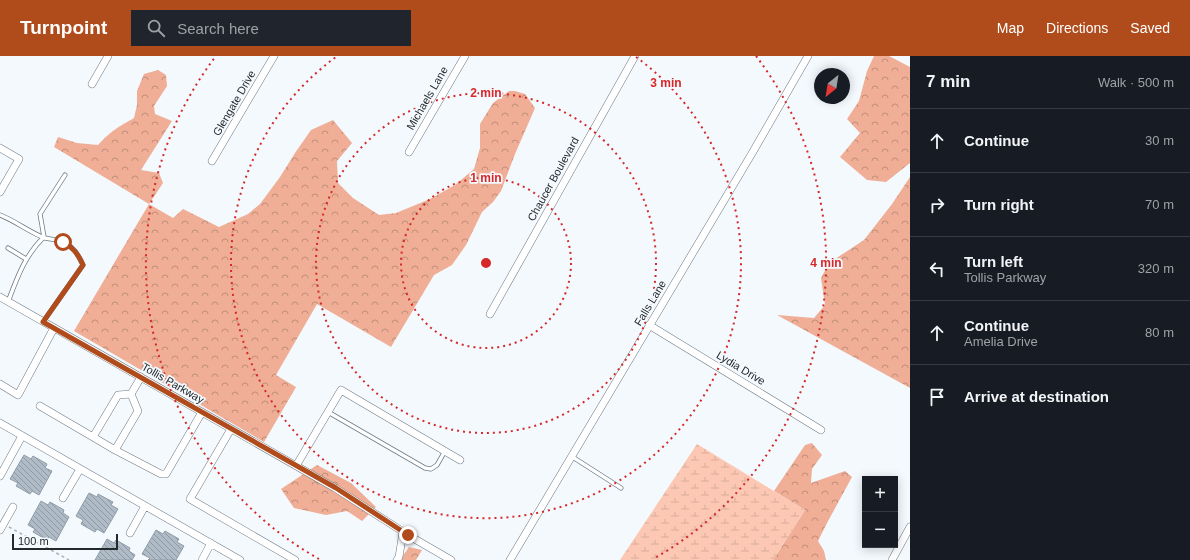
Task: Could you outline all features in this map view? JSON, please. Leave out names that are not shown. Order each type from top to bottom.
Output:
[{"type":"street","points":[[92,84],[108,56]]},
{"type":"street","name":"Glengate Drive","points":[[212,161],[274,56]]},
{"type":"street","name":"Michaels Lane","points":[[409,152],[465,56]]},
{"type":"street","name":"Chaucer Boulevard","points":[[490,314],[635,56]]},
{"type":"street","name":"Falls Lane","points":[[510,560],[751,155],[808,56]]},
{"type":"street","points":[[0,148],[19,158],[0,192]]},
{"type":"street","name":"Tollis Parkway","points":[[0,297],[336,488],[408,535],[451,560]]},
{"type":"street","name":"Lydia Drive","points":[[649,326],[821,430]]},
{"type":"street","points":[[0,384],[18,395],[54,328]]},
{"type":"street","points":[[131,394],[140,377]]},
{"type":"street","points":[[296,466],[341,390],[460,460]]},
{"type":"street","points":[[93,436],[118,395],[131,394]]},
{"type":"street","points":[[115,450],[138,411],[131,394]]},
{"type":"street","points":[[40,406],[115,450],[161,474],[166,474],[202,412]]},
{"type":"street","points":[[0,423],[240,560]]},
{"type":"street","points":[[231,429],[190,500],[295,560]]},
{"type":"street","points":[[0,476],[22,436]]},
{"type":"street","points":[[63,498],[80,469]]},
{"type":"street","points":[[130,533],[146,506]]},
{"type":"street","points":[[2,527],[13,507]]},
{"type":"street","points":[[892,560],[910,527]]},
{"type":"street","points":[[397,560],[408,535]]},
{"type":"street","points":[[202,560],[211,544]]},
{"type":"lane","points":[[44,237],[40,214],[65,175]]},
{"type":"lane","points":[[0,215],[44,237],[55,239],[71,246],[79,255],[83,265],[43,322]]},
{"type":"lane","points":[[8,302],[26,259],[34,246],[44,237]]},
{"type":"lane","points":[[8,248],[26,259]]},
{"type":"lane","points":[[328,412],[425,468],[431,469],[437,465],[445,452]]},
{"type":"lane","points":[[571,456],[621,488]]},
{"type":"path","points":[[2,527],[69,560]]},
{"type":"green space","points":[[874,56],[889,56],[910,67],[910,163],[886,182],[867,180],[840,157],[860,133],[847,119],[859,101],[867,71]]},
{"type":"green space","points":[[158,70],[166,75],[167,86],[154,106],[155,114],[172,121],[141,170],[159,173],[163,183],[149,204],[54,147],[58,137],[77,143],[98,145],[123,124],[134,118],[137,105],[137,91],[144,74]]},
{"type":"green space","points":[[509,91],[515,91],[525,94],[535,108],[501,191],[493,202],[482,212],[466,245],[452,265],[434,275],[391,347],[317,304],[276,375],[296,387],[264,442],[74,331],[149,204],[173,218],[183,209],[219,227],[248,214],[260,204],[311,130],[333,120],[352,143],[337,161],[338,183],[353,198],[379,215],[396,213],[430,199],[455,185],[474,169],[480,148],[480,124],[493,103]]},
{"type":"green space","points":[[910,177],[910,388],[777,315],[814,318],[825,305],[821,278],[829,263],[864,240],[892,204]]},
{"type":"green space","points":[[812,443],[822,455],[812,469],[811,483],[845,471],[852,477],[818,541],[824,551],[826,560],[773,560],[805,510],[774,491],[805,445]]},
{"type":"green space","points":[[697,444],[805,510],[773,560],[620,560]]},
{"type":"green space","points":[[317,465],[351,483],[376,507],[362,521],[347,511],[326,515],[294,508],[281,489]]},
{"type":"green space","points":[[409,547],[422,550],[416,560],[400,560]]},
{"type":"building","points":[[24,455],[31,459],[33,456],[47,464],[45,468],[52,471],[39,495],[32,491],[30,494],[16,486],[18,483],[10,479]]},
{"type":"building","points":[[89,493],[97,497],[98,494],[113,502],[111,505],[118,509],[104,533],[97,529],[95,532],[81,524],[83,520],[76,516]]},
{"type":"building","points":[[41,501],[48,505],[50,502],[64,510],[63,513],[69,517],[56,541],[49,537],[47,540],[33,532],[35,529],[28,525]]},
{"type":"building","points":[[156,530],[163,534],[165,531],[179,539],[177,542],[184,546],[176,560],[148,560],[150,558],[142,554]]},
{"type":"building","points":[[107,539],[114,543],[116,540],[130,548],[129,551],[135,555],[132,560],[95,560]]},
{"type":"route","points":[[63,242],[71,246],[79,255],[83,265],[43,322],[336,488],[408,535]]}]
